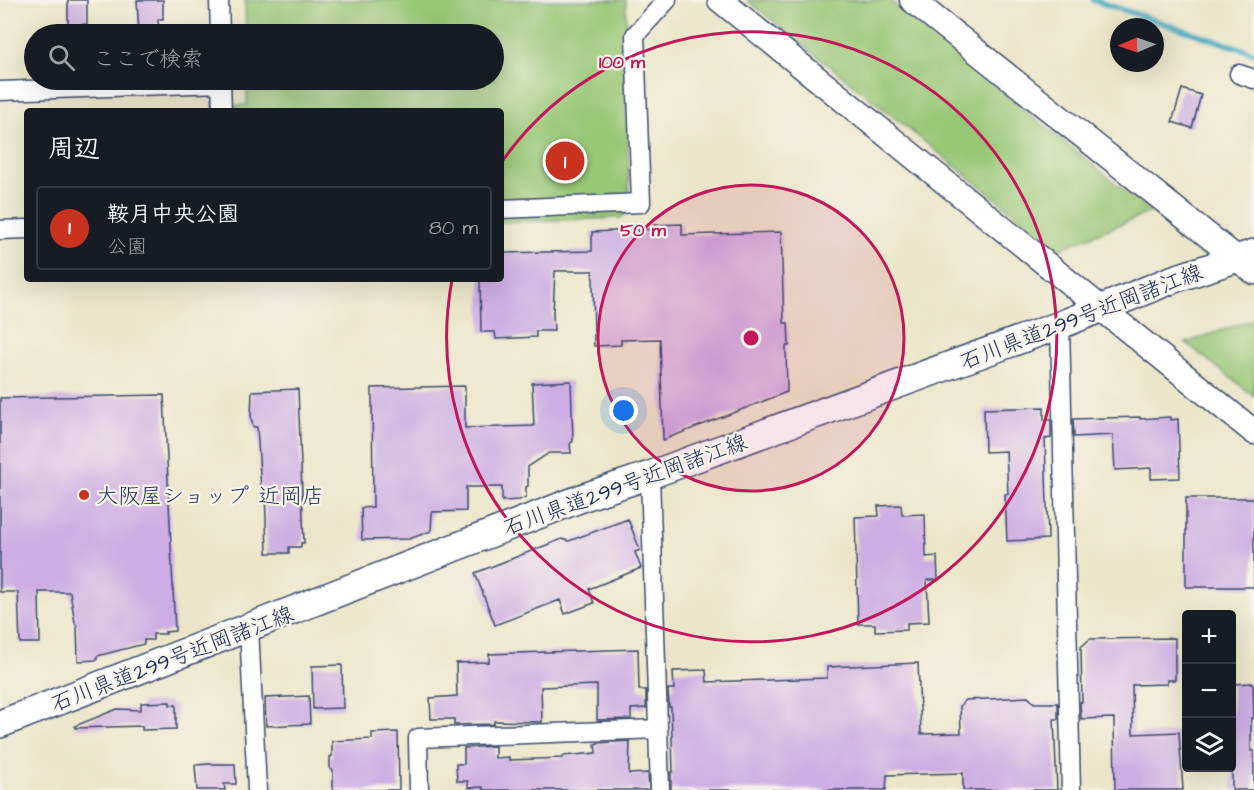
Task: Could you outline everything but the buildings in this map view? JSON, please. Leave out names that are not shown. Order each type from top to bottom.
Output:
[{"type":"main road","name":"石川県道299号近岡諸江線","points":[[0,724],[587,496],[1060,325],[1174,279],[1248,261]]},
{"type":"street","points":[[219,0],[220,24]]},
{"type":"street","points":[[504,208],[641,202],[635,35],[667,0]]},
{"type":"street","points":[[720,0],[1254,432]]},
{"type":"street","points":[[912,0],[1248,261]]},
{"type":"street","points":[[0,91],[24,90]]},
{"type":"street","points":[[221,90],[222,108]]},
{"type":"street","points":[[0,230],[24,229]]},
{"type":"street","points":[[1060,325],[1071,790]]},
{"type":"street","points":[[650,475],[660,790]]},
{"type":"street","points":[[249,628],[257,790]]},
{"type":"street","points":[[419,790],[418,738],[658,729]]},
{"type":"green space","points":[[245,0],[626,0],[629,212],[620,218],[504,222],[504,108],[230,108],[230,106],[247,105],[247,90],[504,90],[504,24],[246,24]]},
{"type":"green space","points":[[747,0],[889,0],[1151,212],[1059,249]]},
{"type":"green space","points":[[1254,319],[1254,396],[1186,343]]},
{"type":"waterway","points":[[1093,0],[1254,53]]},
{"type":"place","name":"鞍月中央公園","points":[[565,161]]},
{"type":"place","name":"大阪屋ショップ 近岡店","points":[[84,495]]}]
